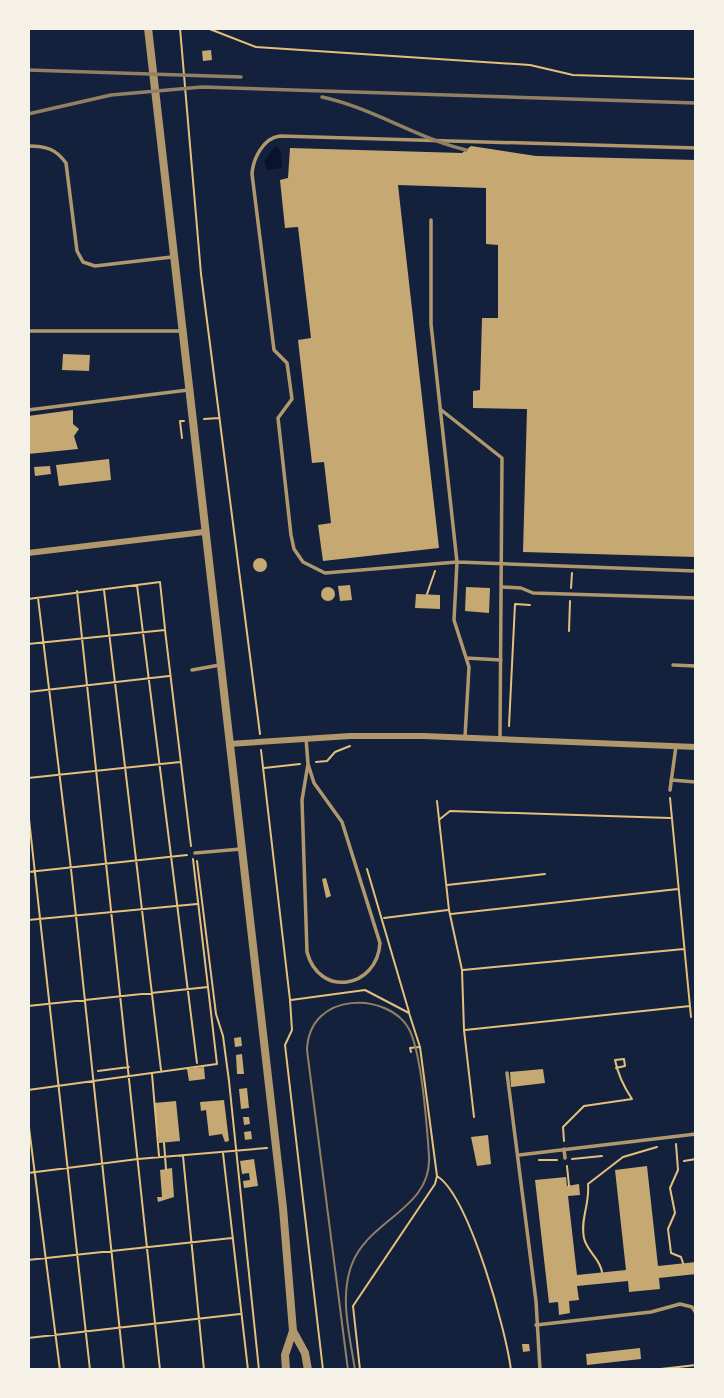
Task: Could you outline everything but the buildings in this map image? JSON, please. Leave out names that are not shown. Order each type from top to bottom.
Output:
[{"type":"street","points":[[148,28],[172,257],[270,1093],[293,1331],[305,1353],[308,1370]]},
{"type":"street","points":[[28,553],[204,532]]},
{"type":"street","points":[[229,744],[350,736],[500,738],[696,747]]},
{"type":"street","points":[[286,1370],[285,1356],[293,1331]]},
{"type":"lane","points":[[696,148],[280,136],[265,142],[253,165],[252,174],[274,350],[287,363],[292,399],[278,418],[294,549],[303,562],[325,573],[457,562],[696,571]]},
{"type":"lane","points":[[28,146],[45,146],[58,152],[66,163],[77,251],[83,262],[95,266],[172,257]]},
{"type":"lane","points":[[431,220],[430,324],[457,562],[454,620],[469,675],[465,737]]},
{"type":"lane","points":[[28,331],[181,331]]},
{"type":"lane","points":[[28,410],[188,390]]},
{"type":"lane","points":[[440,409],[502,458],[500,738]]},
{"type":"lane","points":[[503,587],[517,587],[533,593],[696,598]]},
{"type":"lane","points":[[466,658],[502,660]]},
{"type":"lane","points":[[192,670],[220,665]]},
{"type":"lane","points":[[673,665],[696,666]]},
{"type":"lane","points":[[306,738],[308,764],[314,783],[342,822],[373,920],[379,953],[368,972],[359,978],[335,982],[315,971],[310,963],[306,938],[302,800],[308,764]]},
{"type":"lane","points":[[670,790],[676,746]]},
{"type":"lane","points":[[671,780],[696,782]]},
{"type":"lane","points":[[194,854],[241,849]]},
{"type":"lane","points":[[507,1073],[536,1301],[540,1370]]},
{"type":"lane","points":[[519,1154],[696,1134]]},
{"type":"lane","points":[[565,1149],[565,1159]]},
{"type":"lane","points":[[536,1325],[651,1312],[680,1304],[692,1307],[696,1313]]},
{"type":"path","points":[[180,28],[201,274],[261,742],[290,1000],[292,1030],[285,1045],[323,1370]]},
{"type":"path","points":[[208,28],[256,47],[530,65],[573,75],[696,79]]},
{"type":"path","points":[[28,599],[160,582],[181,762],[236,1151],[259,1370]]},
{"type":"path","points":[[136,585],[198,1065]]},
{"type":"path","points":[[104,590],[161,1071]]},
{"type":"path","points":[[77,591],[85,687],[149,1247],[159,1370]]},
{"type":"path","points":[[38,598],[71,869],[124,1370]]},
{"type":"path","points":[[500,738],[509,726],[515,604],[530,604]]},
{"type":"path","points":[[569,631],[570,607]]},
{"type":"path","points":[[28,644],[165,630]]},
{"type":"path","points":[[28,692],[171,676]]},
{"type":"path","points":[[263,768],[327,761],[340,748],[349,747],[350,736]]},
{"type":"path","points":[[28,778],[181,762]]},
{"type":"path","points":[[670,790],[670,818],[691,1017]]},
{"type":"path","points":[[437,801],[449,910],[462,970],[464,1030],[474,1117]]},
{"type":"path","points":[[28,810],[90,1370]]},
{"type":"path","points":[[439,820],[450,811],[670,818]]},
{"type":"path","points":[[28,872],[194,854]]},
{"type":"path","points":[[28,1090],[217,1064],[194,854]]},
{"type":"path","points":[[360,1370],[353,1306],[435,1184],[437,1176],[420,1046],[367,869]]},
{"type":"path","points":[[446,885],[545,874]]},
{"type":"path","points":[[450,914],[678,889]]},
{"type":"path","points":[[28,920],[198,904]]},
{"type":"path","points":[[373,920],[449,910]]},
{"type":"path","points":[[462,970],[685,949]]},
{"type":"path","points":[[28,1006],[208,987]]},
{"type":"path","points":[[290,1000],[365,990],[409,1013]]},
{"type":"path","points":[[464,1030],[690,1006]]},
{"type":"path","points":[[411,1052],[410,1048],[420,1046]]},
{"type":"path","points":[[98,1071],[130,1067]]},
{"type":"path","points":[[565,1149],[564,1127],[580,1109],[632,1099],[616,1068]]},
{"type":"path","points":[[152,1073],[159,1157]]},
{"type":"path","points":[[28,1120],[54,1336],[61,1370]]},
{"type":"path","points":[[682,1142],[674,1143],[678,1170],[670,1188],[674,1213],[668,1229],[671,1253],[681,1257],[683,1263]]},
{"type":"path","points":[[164,1143],[166,1169]]},
{"type":"path","points":[[286,1146],[296,1145]]},
{"type":"path","points":[[602,1272],[600,1263],[585,1243],[582,1222],[589,1202],[588,1184],[623,1157],[662,1146]]},
{"type":"path","points":[[28,1173],[138,1158],[268,1148]]},
{"type":"path","points":[[223,1152],[248,1370]]},
{"type":"path","points":[[538,1152],[539,1162],[565,1159]]},
{"type":"path","points":[[183,1156],[204,1370]]},
{"type":"path","points":[[569,1186],[566,1160],[602,1156]]},
{"type":"path","points":[[684,1161],[696,1159]]},
{"type":"path","points":[[437,1176],[446,1181],[460,1203],[503,1326],[511,1370]]},
{"type":"path","points":[[28,1261],[233,1238]]},
{"type":"path","points":[[28,1338],[241,1314]]},
{"type":"path","points":[[652,1370],[696,1365]]},
{"type":"water","points":[[275,146],[281,151],[282,168],[267,170],[264,162]]},
{"type":"tram line","points":[[348,1370],[307,1050],[311,1030],[321,1016],[335,1007],[351,1003],[385,1008],[399,1017],[409,1029],[421,1072],[429,1156],[427,1174],[421,1189],[360,1249],[352,1264],[346,1303],[355,1370]]},
{"type":"railway","points":[[28,70],[241,77]]},
{"type":"railway","points":[[28,114],[111,95],[202,87],[696,103]]},
{"type":"railway","points":[[322,97],[359,108],[466,150]]}]
